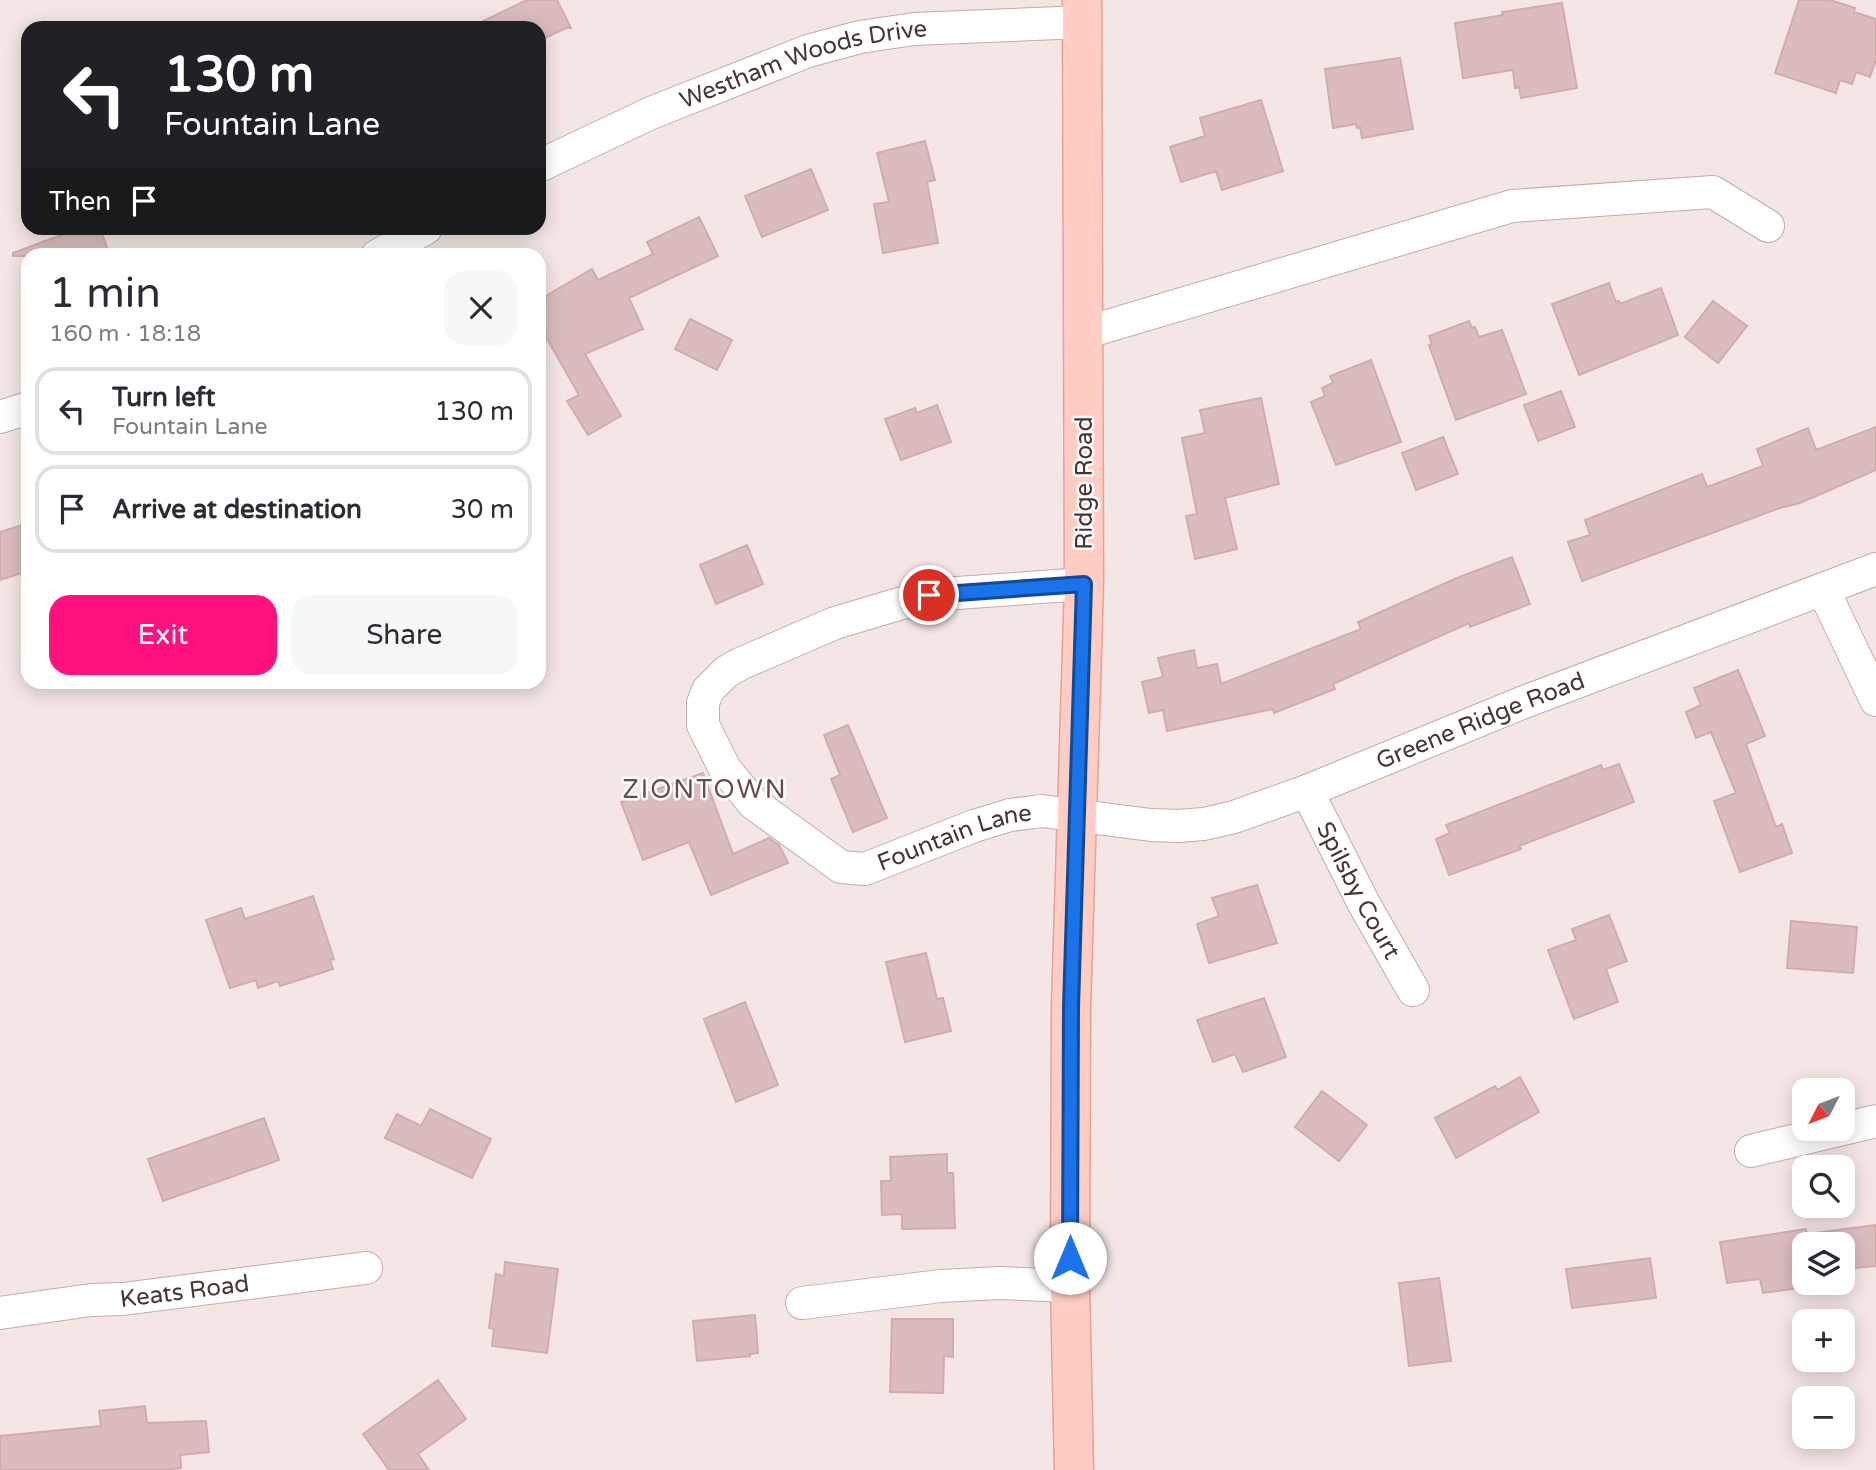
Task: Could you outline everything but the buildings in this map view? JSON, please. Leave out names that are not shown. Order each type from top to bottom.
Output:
[{"type":"street","name":"Westham Woods Drive","points":[[546,163],[651,113],[808,51],[860,37],[914,29],[1083,11]]},
{"type":"street","name":"Ridge Road","points":[[1073,1470],[1070,1286],[1071,1007],[1084,584],[1083,11]]},
{"type":"street","points":[[1084,333],[1512,206],[1713,192],[1768,226]]},
{"type":"street","points":[[391,248],[414,235]]},
{"type":"street","points":[[0,417],[21,410]]},
{"type":"street","name":"Greene Ridge Road","points":[[1077,815],[1178,826],[1234,817],[1307,791],[1524,702],[1876,569]]},
{"type":"street","name":"Fountain Lane","points":[[1077,815],[1042,811],[1010,815],[974,826],[865,869],[841,867],[754,803],[725,769],[703,725],[703,703],[708,690],[726,672],[835,623],[929,595],[1084,584]]},
{"type":"street","points":[[1824,589],[1876,700]]},
{"type":"street","name":"Spilsby Court","points":[[1307,791],[1364,904],[1413,990]]},
{"type":"street","points":[[1751,1150],[1876,1121]]},
{"type":"street","name":"Keats Road","points":[[0,1313],[366,1268]]},
{"type":"street","points":[[802,1303],[940,1286],[999,1283],[1070,1286]]},
{"type":"district","name":"ZIONTOWN","points":[[705,789]]},
{"type":"route","points":[[929,595],[1084,584],[1071,1007],[1070,1258]]}]
